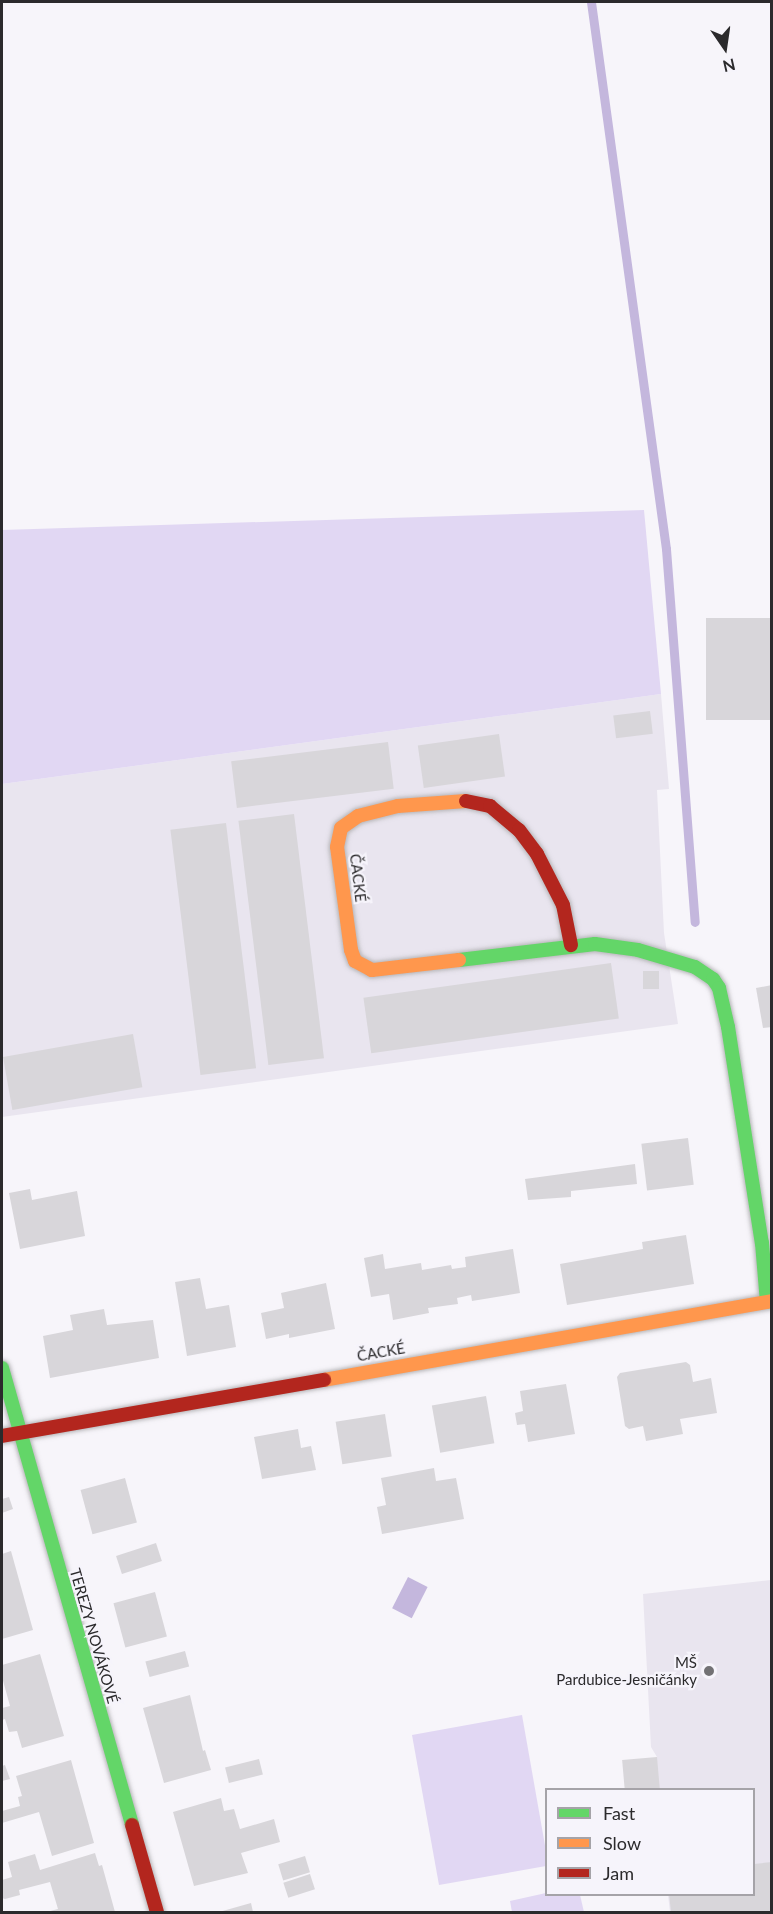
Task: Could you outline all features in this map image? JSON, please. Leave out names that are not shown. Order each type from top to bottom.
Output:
[{"type":"street","name":"ČACKÉ","points":[[2,1436],[769,1302],[757,1209],[728,1028],[718,988],[705,972],[695,966],[627,948],[595,944],[372,970],[363,967],[355,961],[351,950],[337,847],[341,828],[358,816],[398,806],[458,800],[490,806],[519,830],[537,854],[563,905],[571,945]]},
{"type":"street","name":"TEREZY NOVÁKOVÉ","points":[[2,1368],[18,1433],[157,1912]]},
{"type":"shaded area","points":[[644,510],[661,694],[2,784],[2,530]]},
{"type":"shaded area","points":[[661,694],[669,789],[657,790],[664,933],[678,1024],[2,1117],[2,784]]},
{"type":"shaded area","points":[[408,1577],[428,1587],[412,1618],[392,1608]]},
{"type":"shaded area","name":"MŠ Pardubice-Jesničánky","points":[[771,1580],[771,1912],[670,1912],[668,1896],[755,1896],[755,1788],[626,1788],[657,1757],[651,1747],[643,1594]]},
{"type":"shaded area","points":[[522,1715],[545,1845],[545,1866],[439,1885],[412,1735]]},
{"type":"shaded area","points":[[545,1893],[545,1896],[580,1896],[584,1912],[512,1912],[510,1901]]},
{"type":"building","points":[[706,618],[772,618],[772,720],[706,720]]},
{"type":"building","points":[[650,711],[653,734],[616,738],[613,716]]},
{"type":"building","points":[[499,734],[505,777],[424,788],[418,745]]},
{"type":"building","points":[[388,742],[394,789],[237,808],[231,761]]},
{"type":"building","points":[[294,814],[324,1058],[268,1065],[238,821]]},
{"type":"building","points":[[226,823],[256,1068],[201,1075],[170,830]]},
{"type":"building","points":[[611,963],[619,1018],[371,1053],[363,998]]},
{"type":"building","points":[[643,971],[659,971],[659,989],[643,989]]},
{"type":"building","points":[[772,985],[772,1027],[763,1028],[756,988]]},
{"type":"building","points":[[133,1034],[142,1087],[12,1110],[3,1057]]},
{"type":"building","points":[[688,1138],[694,1185],[647,1190],[641,1144]]},
{"type":"building","points":[[635,1164],[637,1184],[571,1191],[571,1197],[528,1200],[525,1179]]},
{"type":"building","points":[[30,1189],[32,1200],[77,1191],[85,1236],[20,1249],[9,1193]]},
{"type":"building","points":[[686,1235],[694,1284],[567,1305],[560,1264],[643,1249],[642,1242]]},
{"type":"building","points":[[513,1249],[520,1293],[472,1301],[471,1295],[457,1298],[458,1304],[428,1308],[429,1313],[393,1320],[389,1294],[371,1297],[364,1258],[383,1254],[385,1269],[421,1263],[422,1270],[451,1265],[452,1269],[466,1267],[465,1257]]},
{"type":"building","points":[[200,1278],[206,1309],[229,1305],[236,1347],[187,1356],[175,1282]]},
{"type":"building","points":[[326,1283],[335,1329],[289,1338],[289,1334],[266,1339],[261,1313],[284,1308],[281,1293]]},
{"type":"building","points":[[104,1309],[107,1325],[153,1320],[159,1358],[50,1378],[43,1336],[73,1330],[70,1315]]},
{"type":"building","points":[[686,1362],[690,1365],[693,1382],[711,1378],[717,1413],[680,1419],[683,1434],[646,1441],[643,1426],[629,1429],[625,1426],[617,1377],[620,1373]]},
{"type":"building","points":[[566,1384],[575,1434],[528,1442],[525,1424],[517,1425],[515,1413],[523,1411],[520,1391]]},
{"type":"building","points":[[486,1396],[494,1443],[440,1453],[432,1406]]},
{"type":"building","points":[[385,1414],[392,1456],[342,1464],[336,1422]]},
{"type":"building","points":[[298,1429],[301,1448],[311,1446],[316,1470],[262,1479],[254,1437]]},
{"type":"building","points":[[434,1468],[436,1481],[456,1478],[464,1519],[382,1534],[377,1507],[386,1505],[381,1478]]},
{"type":"building","points":[[125,1478],[137,1522],[92,1534],[81,1490]]},
{"type":"building","points":[[9,1497],[13,1509],[2,1513],[2,1499]]},
{"type":"building","points":[[156,1543],[162,1561],[122,1574],[116,1556]]},
{"type":"building","points":[[11,1551],[33,1630],[2,1639],[2,1554]]},
{"type":"building","points":[[155,1592],[167,1636],[125,1648],[113,1603]]},
{"type":"building","points":[[185,1651],[189,1666],[150,1677],[145,1662]]},
{"type":"building","points":[[40,1654],[64,1736],[22,1748],[17,1731],[9,1732],[5,1719],[2,1720],[2,1708],[10,1706],[2,1677],[2,1665]]},
{"type":"building","points":[[190,1695],[203,1751],[205,1750],[211,1770],[164,1783],[143,1708]]},
{"type":"building","points":[[657,1757],[660,1788],[625,1788],[622,1760]]},
{"type":"building","points":[[259,1759],[263,1775],[229,1783],[225,1767]]},
{"type":"building","points":[[71,1760],[94,1843],[52,1856],[39,1812],[2,1823],[2,1811],[20,1806],[18,1797],[22,1796],[16,1776]]},
{"type":"building","points":[[5,1765],[10,1779],[2,1781],[2,1766]]},
{"type":"building","points":[[221,1798],[224,1811],[234,1809],[240,1829],[274,1819],[280,1842],[241,1853],[248,1873],[194,1886],[173,1812]]},
{"type":"building","points":[[95,1853],[99,1866],[102,1865],[115,1912],[46,1912],[58,1909],[50,1882],[19,1890],[20,1895],[2,1898],[2,1880],[12,1877],[8,1862],[35,1854],[40,1870]]},
{"type":"building","points":[[305,1856],[310,1872],[283,1880],[278,1864]]},
{"type":"building","points":[[772,1862],[772,1912],[671,1912],[669,1896],[755,1896],[755,1864]]},
{"type":"building","points":[[310,1874],[315,1889],[288,1898],[283,1883]]},
{"type":"building","points":[[251,1903],[253,1912],[219,1912]]},
{"type":"waterway","points":[[591,2],[666,549],[695,922]]},
{"type":"traffic: fast","points":[[459,960],[595,944],[638,950],[695,967],[713,979],[719,988],[728,1027],[762,1243],[767,1302]]},
{"type":"traffic: fast","points":[[2,1368],[132,1825]]},
{"type":"traffic: slow","points":[[459,960],[372,970],[355,961],[351,950],[337,847],[341,828],[358,816],[398,806],[466,801]]},
{"type":"traffic: slow","points":[[324,1380],[772,1301]]},
{"type":"traffic: jam","points":[[466,801],[490,806],[519,830],[537,854],[563,905],[571,945]]},
{"type":"traffic: jam","points":[[2,1436],[324,1380]]},
{"type":"traffic: jam","points":[[132,1825],[157,1912]]},
{"type":"place","name":"MŠ Pardubice-Jesničánky","points":[[709,1671]]}]
